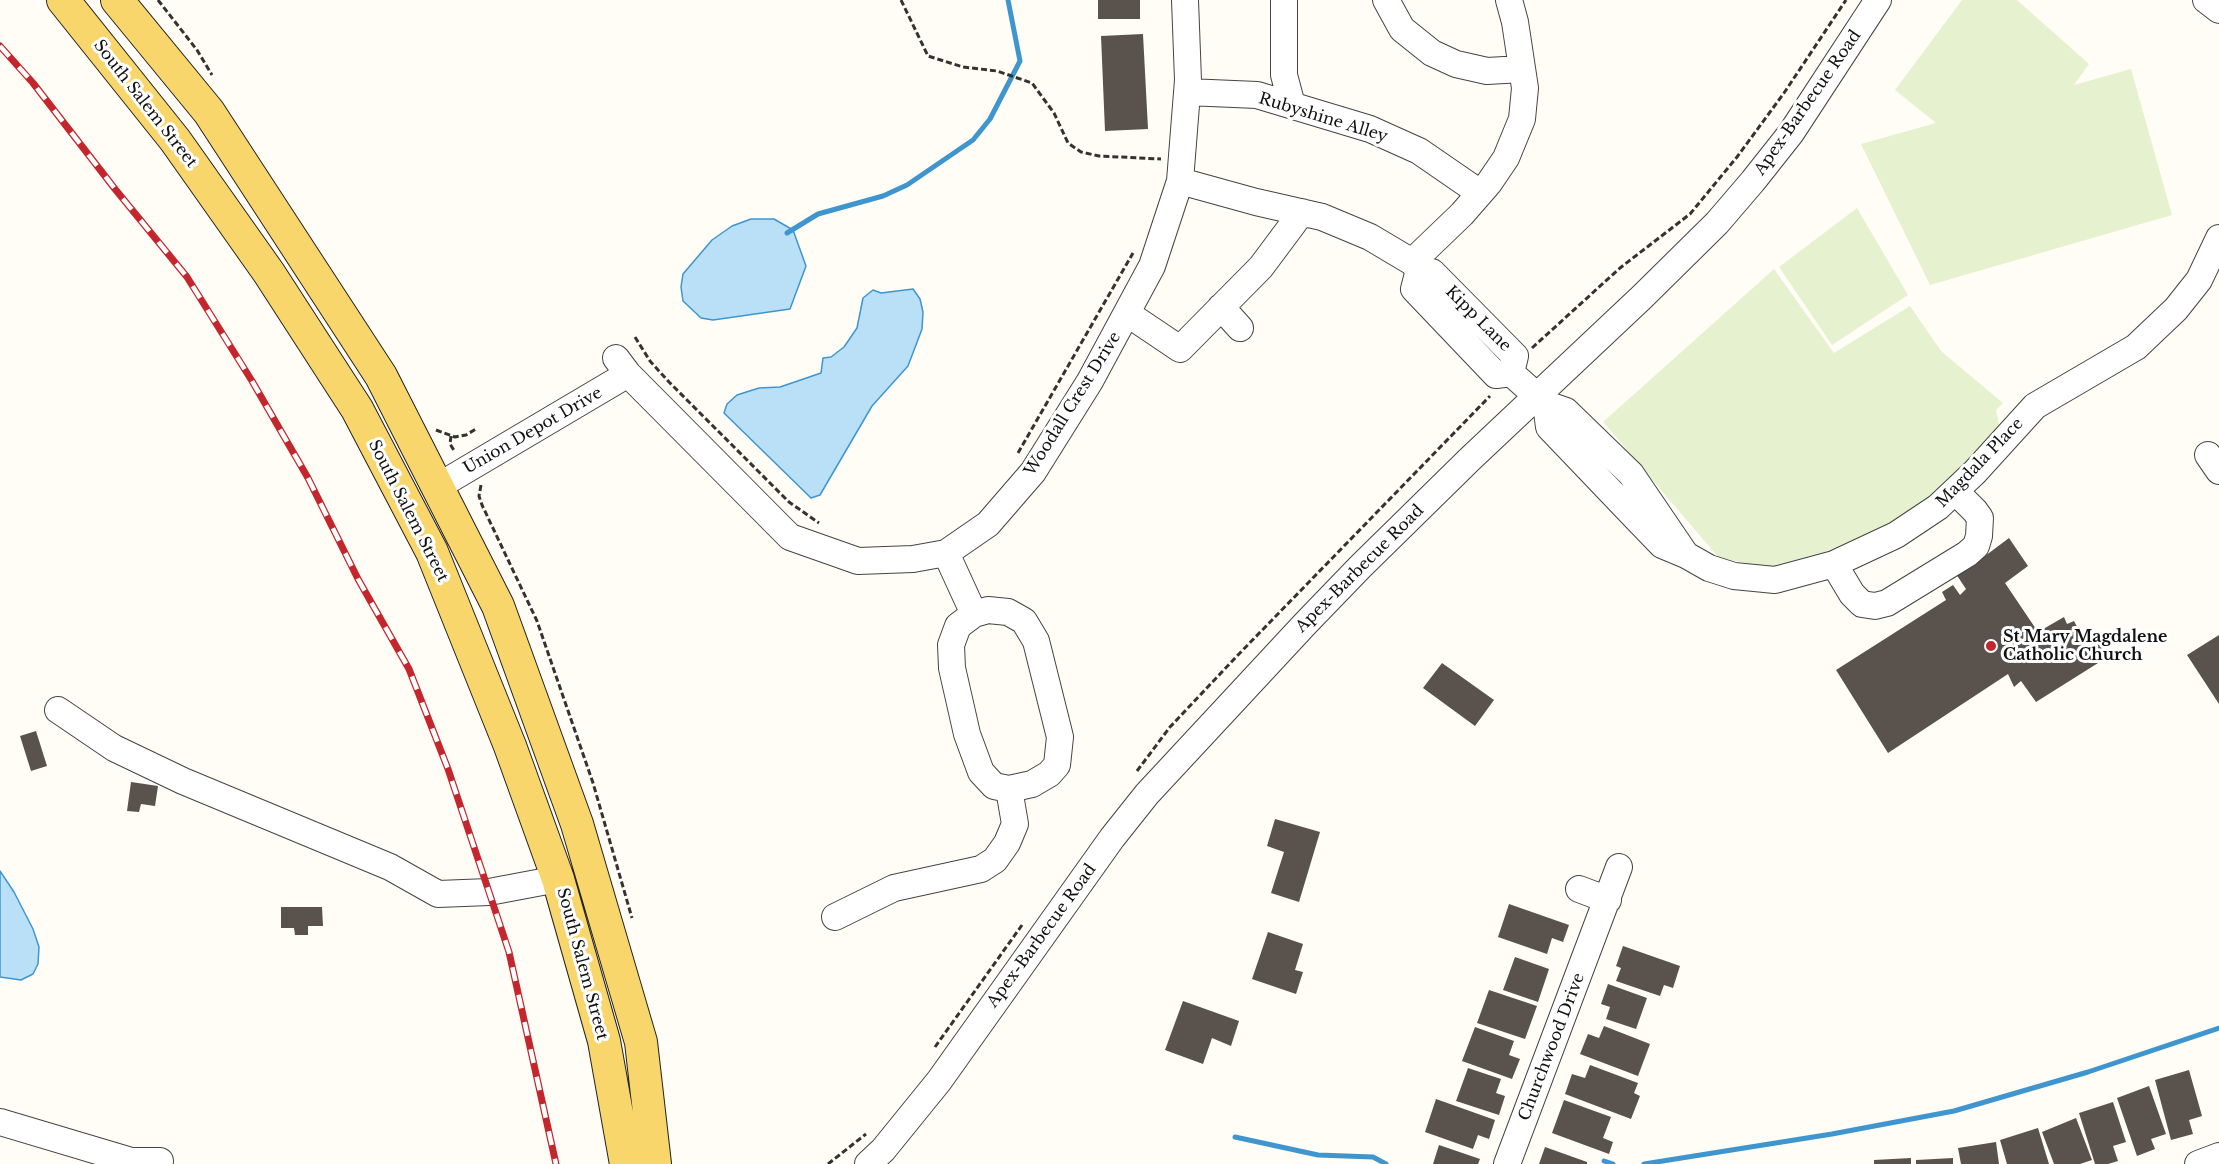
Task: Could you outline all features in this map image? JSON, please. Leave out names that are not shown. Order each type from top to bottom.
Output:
[{"type":"main road","name":"South Salem Street","points":[[63,0],[175,140],[268,273],[357,409],[432,552],[510,746],[558,879],[604,1041],[626,1164]]},
{"type":"main road","name":"South Salem Street","points":[[117,0],[209,112],[381,376],[498,606],[577,824],[641,1042],[655,1164]]},
{"type":"street","name":"Woodall Crest Drive","points":[[622,366],[790,537],[858,561],[913,559],[945,553],[988,524],[1033,472],[1090,381],[1152,266],[1180,181],[1187,92],[1185,0]]},
{"type":"street","points":[[1284,0],[1284,75],[1292,105]]},
{"type":"street","points":[[1386,0],[1402,29],[1432,53],[1456,64],[1487,71],[1522,69]]},
{"type":"street","points":[[1180,181],[1322,217],[1370,237],[1415,266],[1480,193],[1506,158],[1522,119],[1525,88],[1515,22],[1509,0]]},
{"type":"street","name":"Apex-Barbecue Road","points":[[868,1164],[883,1150],[939,1081],[1112,838],[1147,794],[1256,675],[1360,567],[1456,473],[1542,400],[1736,201],[1815,98],[1878,0]]},
{"type":"street","points":[[2206,0],[2219,10]]},
{"type":"street","name":"Rubyshine Alley","points":[[1187,92],[1257,95],[1370,129],[1419,151],[1480,193]]},
{"type":"street","points":[[1128,314],[1180,349],[1261,267],[1302,212]]},
{"type":"street","name":"Magdala Place","points":[[1542,400],[1549,427],[1662,545],[1709,568],[1734,576],[1775,580],[1834,564],[1896,536],[1938,507],[2035,406],[2136,347],[2176,309],[2199,280],[2219,238]]},
{"type":"street","name":"Kipp Lane","points":[[1415,266],[1414,289],[1496,375],[1511,373],[1542,400]]},
{"type":"street","points":[[1221,307],[1240,328]]},
{"type":"street","name":"Union Depot Drive","points":[[437,487],[622,366]]},
{"type":"street","points":[[1834,564],[1852,594],[1862,604],[1875,606],[1887,603],[1967,554],[1976,546],[1980,518],[1955,491]]},
{"type":"street","points":[[945,553],[974,614]]},
{"type":"street","points":[[988,610],[1008,612],[1024,621],[1036,641],[1060,737],[1057,765],[1049,774],[1032,784],[1009,789],[994,786],[981,772],[967,734],[957,697],[951,645],[958,626],[974,614],[988,610]]},
{"type":"street","points":[[58,710],[114,748],[183,781],[390,867],[438,894],[489,892],[558,879]]},
{"type":"street","points":[[835,917],[894,888],[981,869],[995,860],[1007,843],[1015,824],[1009,789]]},
{"type":"street","name":"Churchwood Drive","points":[[1507,1164],[1619,867]]},
{"type":"street","points":[[1579,890],[1608,900]]},
{"type":"street","points":[[0,1122],[131,1161],[160,1161]]},
{"type":"street","points":[[2198,1164],[2219,1156]]},
{"type":"path","points":[[901,0],[928,56],[963,67],[1001,72],[1032,83],[1054,113],[1068,143],[1081,152],[1099,156],[1166,160]]},
{"type":"path","points":[[1018,453],[1138,243]]},
{"type":"path","points":[[635,337],[650,361],[665,378],[789,502],[810,518],[827,527]]},
{"type":"path","points":[[450,436],[450,444]]},
{"type":"green space","points":[[1962,0],[2017,0],[2089,64],[2074,85],[2131,69],[2172,215],[1930,285],[1861,144],[1936,123],[1895,90]]},
{"type":"green space","points":[[1857,208],[1908,295],[1832,345],[1779,267]]},
{"type":"green space","points":[[1774,269],[1834,353],[1910,306],[1941,351],[2003,403],[1996,410],[2000,429],[1939,492],[1892,523],[1854,543],[1775,568],[1719,558],[1603,422]]},
{"type":"water","points":[[751,219],[774,219],[793,230],[806,266],[790,309],[713,320],[701,318],[683,301],[681,287],[683,274],[712,240],[732,226]]},
{"type":"water","points":[[913,289],[920,299],[923,312],[922,329],[908,366],[872,406],[820,495],[811,498],[724,413],[727,404],[737,395],[759,388],[780,387],[821,373],[823,358],[831,357],[844,347],[857,328],[863,298],[873,290],[881,293]]},
{"type":"water","points":[[0,871],[33,929],[39,947],[38,964],[33,974],[21,980],[0,977]]},
{"type":"building","points":[[1098,0],[1140,0],[1140,19],[1098,19]]},
{"type":"building","points":[[1143,34],[1148,129],[1105,131],[1101,36]]},
{"type":"building","name":"St Mary Magdalene Catholic Church","points":[[2009,538],[2028,566],[2005,583],[2038,632],[2064,617],[2067,624],[2074,621],[2084,640],[2100,631],[2114,653],[2036,702],[2021,681],[2014,687],[2008,674],[1888,753],[1836,670],[1946,600],[1942,592],[1953,585],[1960,595],[1966,589],[1954,571],[1985,556]]},
{"type":"building","points":[[2219,635],[2219,704],[2187,655]]},
{"type":"building","points":[[1442,663],[1494,700],[1475,726],[1423,688]]},
{"type":"building","points":[[36,731],[47,766],[31,771],[20,736]]},
{"type":"building","points":[[131,782],[158,786],[155,806],[141,804],[139,812],[127,811]]},
{"type":"building","points":[[1275,819],[1320,832],[1299,902],[1271,893],[1284,852],[1267,846]]},
{"type":"building","points":[[1509,904],[1569,925],[1563,942],[1552,938],[1547,954],[1498,937]]},
{"type":"building","points":[[281,907],[322,907],[323,926],[308,926],[308,935],[295,935],[294,928],[281,928]]},
{"type":"building","points":[[1268,932],[1303,944],[1295,970],[1303,972],[1296,994],[1252,979]]},
{"type":"building","points":[[1623,946],[1680,966],[1673,988],[1664,985],[1660,996],[1616,981],[1621,968],[1616,966]]},
{"type":"building","points":[[1515,957],[1549,969],[1538,1002],[1503,990]]},
{"type":"building","points":[[1608,984],[1647,998],[1636,1029],[1606,1019],[1610,1007],[1601,1004]]},
{"type":"building","points":[[1489,990],[1537,1006],[1525,1039],[1477,1023]]},
{"type":"building","points":[[1183,1001],[1239,1021],[1231,1046],[1212,1038],[1203,1064],[1165,1050]]},
{"type":"building","points":[[1604,1026],[1650,1044],[1638,1076],[1580,1054],[1588,1034],[1599,1038]]},
{"type":"building","points":[[1475,1027],[1514,1041],[1509,1055],[1520,1059],[1512,1079],[1462,1061]]},
{"type":"building","points":[[1590,1065],[1638,1083],[1634,1093],[1640,1096],[1631,1119],[1565,1094],[1572,1074],[1585,1078]]},
{"type":"building","points":[[1468,1068],[1501,1079],[1496,1093],[1505,1096],[1499,1115],[1456,1101]]},
{"type":"building","points":[[2189,1070],[2202,1116],[2189,1120],[2193,1134],[2171,1140],[2155,1080]]},
{"type":"building","points":[[2149,1086],[2166,1134],[2151,1139],[2155,1149],[2137,1156],[2117,1098]]},
{"type":"building","points":[[1436,1099],[1495,1120],[1489,1139],[1478,1135],[1473,1149],[1425,1132]]},
{"type":"building","points":[[1564,1100],[1611,1117],[1603,1138],[1613,1142],[1609,1154],[1552,1133]]},
{"type":"building","points":[[2113,1102],[2126,1142],[2113,1146],[2118,1161],[2095,1164],[2079,1113]]},
{"type":"building","points":[[2076,1118],[2092,1160],[2080,1164],[2054,1164],[2042,1132]]},
{"type":"building","points":[[2038,1128],[2049,1164],[2007,1164],[2000,1140]]},
{"type":"building","points":[[1996,1142],[1999,1164],[1961,1164],[1958,1148]]},
{"type":"building","points":[[1439,1145],[1480,1159],[1478,1164],[1433,1164]]},
{"type":"building","points":[[1545,1147],[1587,1162],[1587,1164],[1539,1164]]},
{"type":"building","points":[[1911,1158],[1911,1164],[1874,1164],[1874,1160]]},
{"type":"building","points":[[1953,1158],[1953,1164],[1916,1164],[1916,1160]]},
{"type":"waterway","points":[[787,233],[818,214],[883,196],[907,185],[973,140],[990,119],[1020,61],[1008,0]]},
{"type":"waterway","points":[[1644,1164],[1832,1134],[1954,1111],[2088,1072],[2219,1028]]},
{"type":"waterway","points":[[1235,1137],[1318,1155],[1373,1157],[1386,1164]]},
{"type":"waterway","points":[[1604,1161],[1613,1164]]},
{"type":"railway","points":[[0,46],[33,83],[187,277],[252,381],[308,478],[358,579],[409,669],[448,769],[509,952],[556,1164]]},
{"type":"place","name":"St Mary Magdalene Catholic Church","points":[[1991,646]]}]
